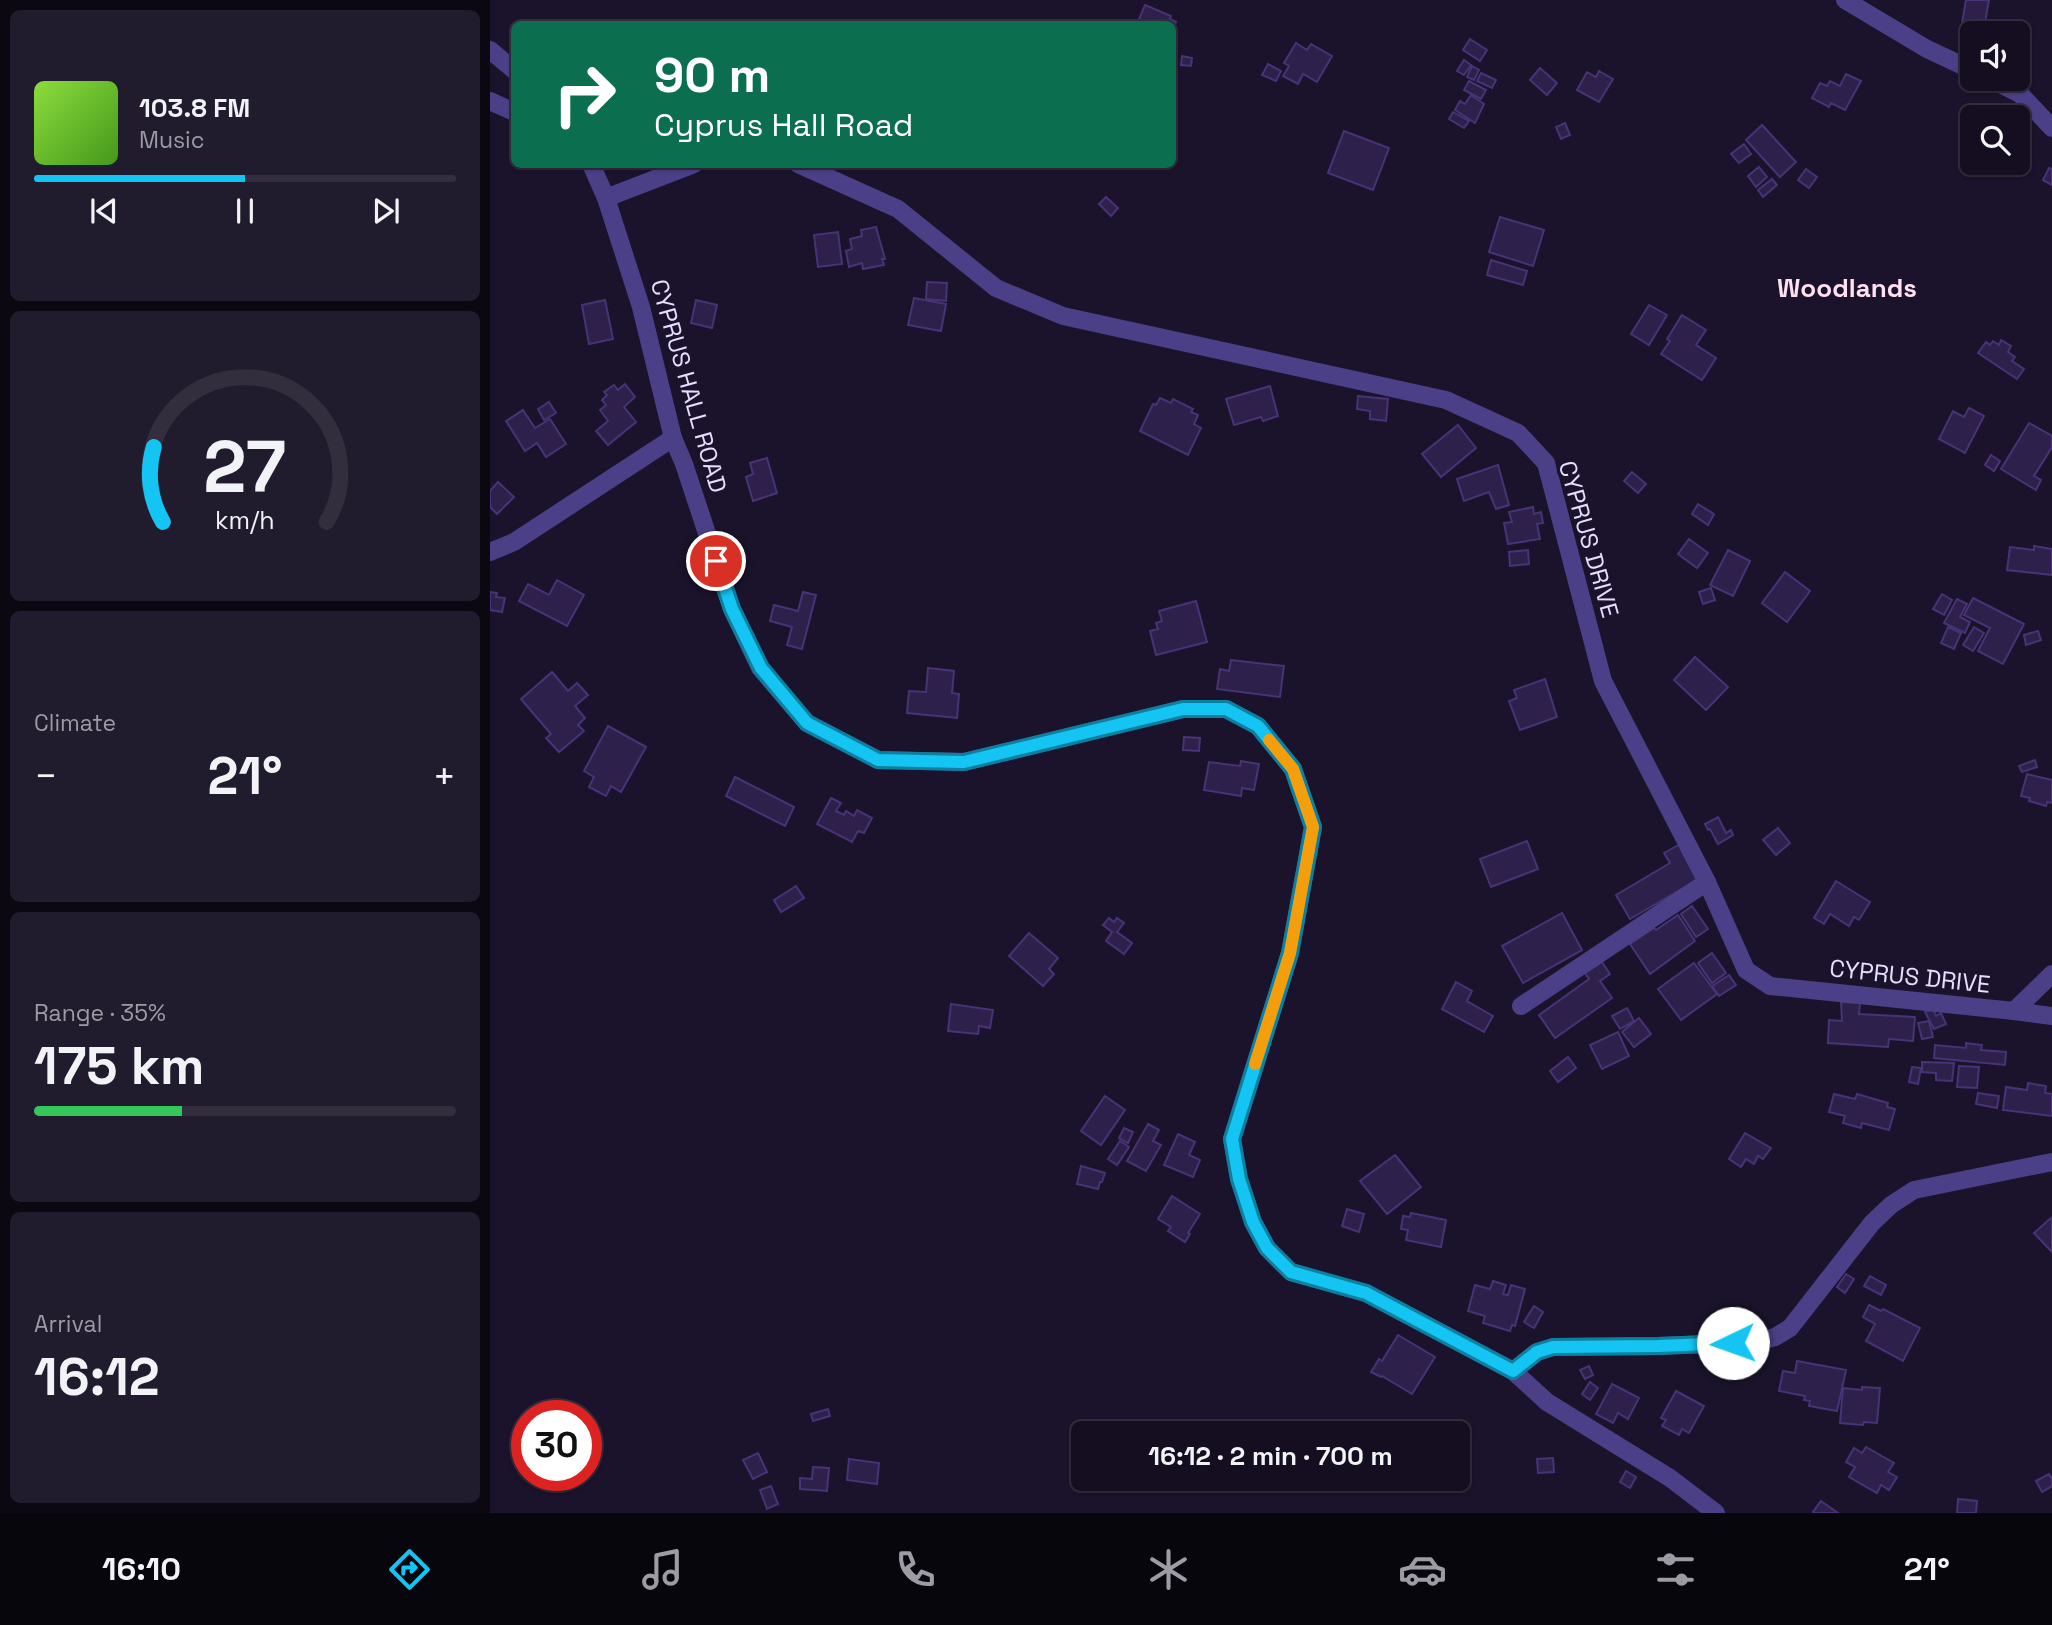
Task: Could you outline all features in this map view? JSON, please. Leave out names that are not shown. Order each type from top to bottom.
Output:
[{"type":"street","points":[[1845,0],[1927,49],[1960,64]]},
{"type":"street","points":[[490,50],[511,68]]},
{"type":"street","points":[[2015,91],[2021,94],[2052,128]]},
{"type":"street","points":[[490,101],[511,111]]},
{"type":"street","name":"CYPRUS HALL ROAD","points":[[593,168],[606,198],[641,307],[673,438],[732,609],[761,668],[807,723],[878,760],[964,762],[1183,709],[1226,709],[1258,726],[1293,769],[1313,827],[1290,953],[1232,1139],[1239,1179],[1253,1222],[1267,1248],[1291,1272],[1366,1293],[1513,1371],[1546,1402],[1670,1478],[1716,1513]]},
{"type":"street","points":[[606,198],[684,168]]},
{"type":"street","name":"CYPRUS DRIVE","points":[[807,168],[898,209],[996,288],[1063,317],[1446,400],[1518,433],[1546,463],[1603,681],[1673,813],[1746,970],[1770,986],[2052,1016]]},
{"type":"street","points":[[490,552],[514,542],[673,438]]},
{"type":"street","points":[[1521,1006],[1707,882]]},
{"type":"street","points":[[2014,1011],[2052,974]]},
{"type":"street","points":[[1513,1371],[1537,1352],[1553,1347],[1757,1342],[1775,1337],[1790,1328],[1872,1223],[1891,1205],[1914,1190],[2052,1163]]},
{"type":"building","points":[[1966,0],[1989,0],[1985,21],[1962,21]]},
{"type":"building","points":[[1145,5],[1171,16],[1170,19],[1174,21],[1138,21]]},
{"type":"building","points":[[1470,39],[1487,50],[1480,61],[1463,50]]},
{"type":"building","points":[[1296,43],[1307,50],[1311,44],[1332,56],[1317,82],[1303,74],[1298,84],[1283,76],[1289,66],[1284,63]]},
{"type":"building","points":[[1182,56],[1192,58],[1191,66],[1181,65]]},
{"type":"building","points":[[1464,60],[1471,65],[1464,75],[1457,71]]},
{"type":"building","points":[[1268,64],[1281,71],[1276,81],[1262,75]]},
{"type":"building","points":[[1472,66],[1479,70],[1474,80],[1467,77]]},
{"type":"building","points":[[1540,68],[1557,83],[1547,95],[1530,80]]},
{"type":"building","points":[[1599,71],[1613,79],[1599,102],[1577,90],[1587,72],[1596,77]]},
{"type":"building","points":[[1481,73],[1496,80],[1492,88],[1477,81]]},
{"type":"building","points":[[1846,74],[1861,81],[1845,110],[1831,103],[1829,107],[1812,98],[1820,83],[1827,86],[1830,81],[1840,86]]},
{"type":"building","points":[[1469,81],[1486,90],[1481,99],[1464,90]]},
{"type":"building","points":[[1471,95],[1484,104],[1475,123],[1455,110],[1460,101],[1465,104]]},
{"type":"building","points":[[1453,112],[1469,121],[1464,128],[1449,119]]},
{"type":"building","points":[[1565,123],[1570,135],[1561,139],[1556,127]]},
{"type":"building","points":[[1762,125],[1796,162],[1780,177],[1746,140]]},
{"type":"building","points":[[1344,131],[1389,148],[1373,190],[1328,173]]},
{"type":"building","points":[[1744,144],[1751,154],[1739,163],[1731,154]]},
{"type":"building","points":[[1759,167],[1767,177],[1756,187],[1748,176]]},
{"type":"building","points":[[2049,168],[2052,169],[2052,185],[2043,180]]},
{"type":"building","points":[[1806,169],[1817,177],[1809,188],[1798,180]]},
{"type":"building","points":[[1772,179],[1777,185],[1763,197],[1758,190]]},
{"type":"building","points":[[1106,197],[1118,208],[1111,216],[1099,204]]},
{"type":"building","points":[[1500,217],[1544,230],[1533,266],[1489,252]]},
{"type":"building","points":[[876,227],[885,259],[882,259],[884,265],[863,269],[862,263],[849,267],[846,251],[852,249],[850,239],[862,236],[861,230]]},
{"type":"building","points":[[838,232],[842,264],[818,267],[814,235]]},
{"type":"building","points":[[1491,260],[1527,271],[1523,285],[1487,275]]},
{"type":"building","points":[[927,282],[947,283],[946,301],[926,299]]},
{"type":"building","points":[[914,298],[946,304],[941,331],[908,325]]},
{"type":"building","points":[[605,300],[613,339],[589,344],[582,305]]},
{"type":"building","points":[[696,300],[717,305],[712,328],[691,323]]},
{"type":"building","points":[[1649,305],[1667,315],[1649,345],[1631,334]]},
{"type":"building","points":[[1682,315],[1706,330],[1696,345],[1716,358],[1702,380],[1661,354]]},
{"type":"building","points":[[2001,340],[2011,346],[2008,352],[2015,357],[2012,361],[2024,369],[2017,379],[1978,353],[1986,342],[1990,345],[1993,341],[1999,345]]},
{"type":"building","points":[[625,384],[635,397],[624,407],[636,422],[608,445],[596,431],[608,421],[600,410],[606,405],[602,400],[607,395],[604,392],[614,385],[618,390]]},
{"type":"building","points":[[1270,386],[1278,416],[1263,421],[1261,417],[1234,425],[1226,399]]},
{"type":"building","points":[[1358,396],[1388,399],[1386,421],[1370,419],[1370,411],[1357,409]]},
{"type":"building","points":[[1160,398],[1171,403],[1173,399],[1193,409],[1191,412],[1198,415],[1194,424],[1201,428],[1188,455],[1140,431],[1153,404],[1156,405]]},
{"type":"building","points":[[549,402],[556,413],[544,420],[538,409]]},
{"type":"building","points":[[1969,408],[1984,416],[1965,453],[1939,439],[1953,411],[1964,417]]},
{"type":"building","points":[[523,410],[535,428],[550,419],[566,444],[546,457],[537,443],[525,451],[506,421]]},
{"type":"building","points":[[2029,423],[2052,436],[2052,447],[2034,476],[2041,480],[2036,490],[2001,469]]},
{"type":"building","points":[[1458,425],[1476,448],[1441,477],[1422,454]]},
{"type":"building","points":[[1991,455],[2000,461],[1994,471],[1985,465]]},
{"type":"building","points":[[767,458],[777,493],[753,501],[746,477],[753,474],[750,463]]},
{"type":"building","points":[[1498,465],[1509,505],[1496,509],[1489,492],[1464,501],[1457,479]]},
{"type":"building","points":[[1632,472],[1646,484],[1638,493],[1624,481]]},
{"type":"building","points":[[498,482],[514,497],[497,514],[490,507],[490,491]]},
{"type":"building","points":[[1698,504],[1714,514],[1708,525],[1692,514]]},
{"type":"building","points":[[1533,507],[1534,514],[1541,512],[1543,523],[1537,524],[1540,539],[1508,544],[1504,523],[1512,522],[1509,512]]},
{"type":"building","points":[[1689,539],[1708,553],[1697,568],[1678,554]]},
{"type":"building","points":[[2034,546],[2052,549],[2052,575],[2007,570],[2010,547],[2034,550]]},
{"type":"building","points":[[1528,550],[1529,564],[1510,566],[1509,552]]},
{"type":"building","points":[[1728,550],[1750,561],[1733,596],[1710,585]]},
{"type":"building","points":[[1785,572],[1810,591],[1787,622],[1762,603]]},
{"type":"building","points":[[557,580],[584,595],[567,626],[519,601],[528,584],[549,595]]},
{"type":"building","points":[[1711,588],[1715,600],[1703,604],[1699,592]]},
{"type":"building","points":[[490,592],[497,593],[496,597],[505,598],[502,612],[490,610]]},
{"type":"building","points":[[803,592],[816,595],[802,649],[787,645],[792,627],[770,621],[774,605],[798,611]]},
{"type":"building","points":[[1942,594],[1952,600],[1944,615],[1933,609]]},
{"type":"building","points":[[1973,598],[2024,624],[2003,664],[1978,651],[1990,628],[1964,615]]},
{"type":"building","points":[[1957,599],[1967,604],[1960,617],[1970,622],[1965,633],[1944,623]]},
{"type":"building","points":[[1196,601],[1207,642],[1156,655],[1150,631],[1158,629],[1156,623],[1162,621],[1159,611]]},
{"type":"building","points":[[1948,627],[1961,633],[1954,649],[1941,643]]},
{"type":"building","points":[[1974,627],[1984,633],[1973,651],[1963,645]]},
{"type":"building","points":[[2038,631],[2041,640],[2026,645],[2024,635]]},
{"type":"building","points":[[1695,657],[1728,687],[1706,710],[1674,680]]},
{"type":"building","points":[[1231,660],[1284,666],[1280,697],[1217,689],[1220,669],[1229,671]]},
{"type":"building","points":[[928,668],[954,671],[952,693],[959,694],[957,718],[907,713],[909,691],[926,692]]},
{"type":"building","points":[[552,672],[568,691],[577,683],[588,695],[575,706],[585,718],[578,725],[584,731],[559,752],[546,738],[551,734],[521,699]]},
{"type":"building","points":[[1545,679],[1557,717],[1520,730],[1509,701],[1517,698],[1514,690]]},
{"type":"building","points":[[608,726],[646,747],[621,792],[611,786],[606,796],[589,787],[594,777],[584,771]]},
{"type":"building","points":[[1184,737],[1200,738],[1199,751],[1183,750]]},
{"type":"building","points":[[2035,760],[2037,767],[2022,772],[2019,766]]},
{"type":"building","points":[[1241,761],[1259,764],[1254,790],[1242,788],[1241,796],[1204,790],[1209,762],[1240,766]]},
{"type":"building","points":[[2027,774],[2052,780],[2052,803],[2047,802],[2046,806],[2021,796]]},
{"type":"building","points":[[735,777],[794,807],[785,826],[726,796]]},
{"type":"building","points":[[831,798],[841,803],[836,811],[844,815],[846,811],[854,816],[857,810],[872,818],[864,833],[858,831],[852,842],[817,824]]},
{"type":"building","points":[[1718,817],[1726,833],[1731,830],[1733,835],[1718,844],[1705,824]]},
{"type":"building","points":[[1778,828],[1790,843],[1776,855],[1763,840]]},
{"type":"building","points":[[1527,841],[1538,869],[1491,887],[1480,859]]},
{"type":"building","points":[[1682,843],[1702,877],[1630,919],[1616,895],[1670,863],[1664,853]]},
{"type":"building","points":[[1836,881],[1870,902],[1859,920],[1854,917],[1849,926],[1830,914],[1824,924],[1814,918]]},
{"type":"building","points":[[796,886],[804,898],[781,912],[774,900]]},
{"type":"building","points":[[1692,906],[1708,929],[1696,937],[1681,914]]},
{"type":"building","points":[[1562,913],[1582,950],[1523,983],[1502,946]]},
{"type":"building","points":[[1678,915],[1695,941],[1650,974],[1630,944]]},
{"type":"building","points":[[1109,918],[1114,922],[1117,918],[1124,923],[1117,932],[1132,943],[1124,954],[1106,941],[1112,932],[1103,925]]},
{"type":"building","points":[[1029,933],[1058,958],[1049,969],[1054,974],[1043,986],[1009,956]]},
{"type":"building","points":[[1712,953],[1726,973],[1712,983],[1698,963]]},
{"type":"building","points":[[1602,962],[1610,974],[1600,981],[1612,998],[1555,1038],[1539,1015],[1589,979],[1585,973]]},
{"type":"building","points":[[1694,963],[1717,994],[1681,1020],[1658,989]]},
{"type":"building","points":[[1729,975],[1736,985],[1719,996],[1712,986]]},
{"type":"building","points":[[1456,982],[1472,991],[1467,1001],[1493,1016],[1484,1032],[1442,1009]]},
{"type":"building","points":[[1841,1002],[1860,1003],[1859,1014],[1915,1017],[1913,1041],[1889,1039],[1888,1047],[1828,1043],[1829,1020],[1842,1021]]},
{"type":"building","points":[[951,1004],[993,1010],[990,1028],[979,1026],[978,1034],[948,1031]]},
{"type":"building","points":[[1627,1008],[1634,1021],[1620,1029],[1612,1016]]},
{"type":"building","points":[[1933,1008],[1936,1016],[1941,1013],[1946,1024],[1934,1029],[1925,1012]]},
{"type":"building","points":[[1639,1018],[1651,1034],[1634,1047],[1622,1032]]},
{"type":"building","points":[[1929,1021],[1933,1037],[1922,1039],[1918,1023]]},
{"type":"building","points":[[1618,1032],[1629,1056],[1602,1069],[1590,1045]]},
{"type":"building","points":[[1966,1043],[1982,1045],[1981,1050],[2006,1052],[2005,1065],[1934,1058],[1935,1045],[1966,1048]]},
{"type":"building","points":[[1568,1057],[1576,1068],[1558,1082],[1550,1071]]},
{"type":"building","points":[[1922,1062],[1954,1063],[1952,1081],[1936,1080],[1936,1073],[1922,1072]]},
{"type":"building","points":[[1959,1066],[1979,1067],[1977,1088],[1957,1087]]},
{"type":"building","points":[[1912,1067],[1921,1068],[1918,1084],[1909,1082]]},
{"type":"building","points":[[2028,1083],[2046,1086],[2045,1093],[2052,1094],[2052,1116],[2003,1110],[2006,1087],[2027,1090]]},
{"type":"building","points":[[1978,1093],[1999,1096],[1997,1108],[1976,1104]]},
{"type":"building","points":[[1834,1094],[1855,1099],[1857,1094],[1888,1103],[1887,1107],[1895,1109],[1889,1130],[1862,1123],[1861,1128],[1843,1123],[1845,1116],[1829,1112]]},
{"type":"building","points":[[1105,1096],[1125,1110],[1101,1145],[1081,1131]]},
{"type":"building","points":[[1148,1124],[1159,1130],[1153,1141],[1161,1145],[1146,1171],[1127,1161]]},
{"type":"building","points":[[1124,1128],[1133,1132],[1128,1143],[1119,1138]]},
{"type":"building","points":[[1745,1133],[1771,1148],[1763,1159],[1758,1156],[1754,1164],[1746,1159],[1741,1167],[1729,1159]]},
{"type":"building","points":[[1178,1134],[1195,1142],[1189,1155],[1200,1160],[1193,1177],[1164,1165]]},
{"type":"building","points":[[1120,1141],[1129,1147],[1117,1165],[1108,1159]]},
{"type":"building","points":[[1395,1155],[1421,1187],[1387,1214],[1360,1181]]},
{"type":"building","points":[[1081,1166],[1105,1173],[1098,1189],[1077,1184]]},
{"type":"building","points":[[1172,1196],[1200,1214],[1185,1242],[1168,1231],[1171,1227],[1158,1219]]},
{"type":"building","points":[[1347,1209],[1364,1214],[1359,1232],[1342,1226]]},
{"type":"building","points":[[1411,1213],[1446,1220],[1441,1247],[1406,1240],[1408,1230],[1401,1229],[1403,1216],[1410,1217]]},
{"type":"building","points":[[2052,1217],[2052,1252],[2034,1233]]},
{"type":"building","points":[[1846,1274],[1854,1279],[1845,1293],[1837,1287]]},
{"type":"building","points":[[1870,1276],[1886,1285],[1881,1295],[1864,1286]]},
{"type":"building","points":[[1493,1281],[1506,1285],[1503,1294],[1508,1295],[1511,1285],[1525,1289],[1515,1326],[1512,1325],[1510,1331],[1483,1323],[1485,1316],[1468,1311],[1475,1285],[1490,1289]]},
{"type":"building","points":[[1869,1305],[1881,1311],[1883,1309],[1920,1328],[1903,1361],[1866,1341],[1875,1324],[1863,1317]]},
{"type":"building","points":[[1534,1306],[1543,1312],[1534,1328],[1524,1322]]},
{"type":"building","points":[[1398,1335],[1435,1357],[1412,1394],[1371,1372],[1379,1359],[1382,1361]]},
{"type":"building","points":[[1797,1361],[1846,1370],[1837,1411],[1809,1406],[1810,1401],[1804,1400],[1805,1396],[1779,1391],[1783,1371],[1795,1373]]},
{"type":"building","points":[[1589,1366],[1593,1375],[1585,1379],[1580,1370]]},
{"type":"building","points":[[1590,1382],[1598,1388],[1590,1400],[1582,1394]]},
{"type":"building","points":[[1612,1384],[1639,1398],[1628,1419],[1618,1413],[1613,1423],[1596,1414]]},
{"type":"building","points":[[1862,1387],[1880,1388],[1877,1423],[1840,1423],[1843,1388],[1862,1390]]},
{"type":"building","points":[[1676,1391],[1704,1406],[1689,1433],[1682,1429],[1679,1435],[1662,1426],[1666,1420],[1661,1418]]},
{"type":"building","points":[[828,1409],[830,1416],[813,1421],[811,1414]]},
{"type":"building","points":[[1866,1447],[1894,1463],[1888,1472],[1897,1477],[1889,1490],[1881,1485],[1877,1493],[1849,1477],[1855,1467],[1846,1462],[1854,1448],[1862,1453]]},
{"type":"building","points":[[758,1453],[767,1472],[753,1479],[743,1460]]},
{"type":"building","points":[[1553,1458],[1554,1472],[1538,1473],[1537,1459]]},
{"type":"building","points":[[849,1459],[879,1463],[877,1484],[847,1480]]},
{"type":"building","points":[[813,1467],[829,1468],[827,1491],[800,1489],[800,1478],[812,1479]]},
{"type":"building","points":[[1626,1471],[1636,1477],[1630,1488],[1620,1482]]},
{"type":"building","points":[[2049,1474],[2052,1486],[2042,1492],[2036,1481]]},
{"type":"building","points":[[771,1486],[778,1504],[767,1509],[760,1490]]},
{"type":"building","points":[[1958,1499],[1977,1501],[1976,1513],[1957,1513]]},
{"type":"building","points":[[1821,1501],[1838,1513],[1813,1512]]},
{"type":"slow traffic","points":[[1255,1064],[1290,953],[1313,827],[1293,769],[1269,740]]},
{"type":"district","name":"Woodlands","points":[[1847,288]]},
{"type":"route","points":[[716,561],[732,609],[761,668],[807,723],[878,760],[964,762],[1183,709],[1226,709],[1258,726],[1293,769],[1313,827],[1290,953],[1232,1139],[1239,1179],[1253,1222],[1267,1248],[1291,1272],[1366,1293],[1513,1371],[1537,1352],[1553,1347],[1733,1343]]}]
